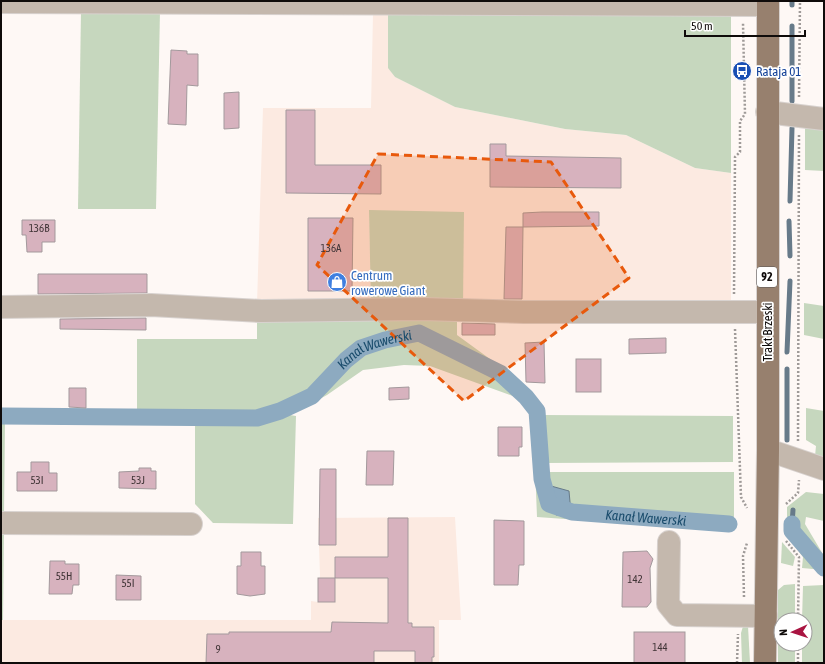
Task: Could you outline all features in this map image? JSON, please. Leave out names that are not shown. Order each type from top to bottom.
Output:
[{"type":"main road","name":"Trakt Brzeski","points":[[764,663],[768,450],[768,3]]},
{"type":"street","points":[[1,2],[768,3]]},
{"type":"street","points":[[767,112],[824,119]]},
{"type":"street","points":[[1,307],[151,305],[260,311],[422,309],[524,312],[767,312]]},
{"type":"street","points":[[768,450],[798,462],[824,469]]},
{"type":"street","points":[[1,523],[191,524]]},
{"type":"street","points":[[669,542],[668,604],[677,615],[766,616]]},
{"type":"path","points":[[784,506],[798,493],[800,1]]},
{"type":"path","points":[[784,538],[799,557],[798,612]]},
{"type":"path","points":[[798,652],[798,663]]},
{"type":"highlighted area","points":[[378,154],[551,162],[629,278],[464,401],[317,265]]},
{"type":"shaded area","points":[[373,14],[388,14],[388,67],[395,77],[455,107],[565,129],[626,135],[695,168],[731,173],[731,305],[463,305],[369,210],[371,306],[257,304],[263,108],[371,108]]},
{"type":"shaded area","points":[[455,517],[461,620],[439,620],[439,663],[2,663],[1,620],[311,620],[311,601],[318,602],[320,575],[318,518]]},
{"type":"green space","points":[[81,10],[160,11],[156,209],[78,209]]},
{"type":"green space","points":[[388,14],[731,16],[731,173],[695,168],[626,135],[565,129],[455,107],[395,77],[388,68]]},
{"type":"green space","points":[[805,122],[824,123],[824,171],[805,170]]},
{"type":"green space","points":[[369,210],[464,212],[463,305],[371,306]]},
{"type":"green space","points":[[804,303],[824,306],[824,339],[804,335]]},
{"type":"green space","points":[[457,316],[457,335],[501,367],[542,408],[542,415],[733,416],[733,462],[544,463],[545,472],[734,472],[734,531],[537,517],[533,415],[524,400],[430,366],[404,365],[363,370],[327,395],[290,415],[296,416],[293,524],[213,523],[195,504],[195,425],[5,423],[4,515],[1,515],[1,410],[137,411],[137,339],[257,339],[257,317]]},
{"type":"green space","points":[[806,408],[824,411],[824,461],[815,456],[816,446],[806,440]]},
{"type":"green space","points":[[806,492],[824,494],[824,521],[806,517],[805,524],[824,556],[824,570],[802,568],[803,557],[787,536],[787,507]]},
{"type":"green space","points":[[1,530],[4,530],[3,620],[1,620]]},
{"type":"green space","points":[[782,542],[795,557],[793,566],[781,563]]},
{"type":"green space","points":[[795,584],[795,612],[778,612],[778,590],[784,585]]},
{"type":"green space","points":[[824,585],[824,663],[802,663],[802,652],[813,652],[813,612],[802,612],[803,586]]},
{"type":"green space","points":[[744,623],[748,626],[750,663],[742,663],[741,633]]},
{"type":"green space","points":[[778,652],[795,652],[795,663],[778,663]]},
{"type":"water","points":[[551,486],[569,491],[571,513],[556,515],[546,497]]},
{"type":"building","points":[[171,50],[187,51],[187,54],[198,54],[198,86],[187,85],[186,125],[168,124]]},
{"type":"building","points":[[239,92],[239,128],[224,129],[224,93]]},
{"type":"building","points":[[286,110],[315,110],[315,165],[381,165],[381,194],[286,193]]},
{"type":"building","points":[[490,144],[506,144],[506,156],[621,158],[621,188],[490,187]]},
{"type":"building","points":[[599,212],[599,226],[523,227],[523,213]]},
{"type":"building","points":[[308,218],[353,218],[352,291],[308,291]]},
{"type":"building","points":[[22,220],[55,220],[55,242],[42,242],[42,252],[27,252],[26,235],[22,235]]},
{"type":"building","points":[[506,227],[523,227],[522,299],[504,299]]},
{"type":"building","points":[[38,274],[147,274],[147,293],[38,294]]},
{"type":"building","points":[[146,318],[146,330],[60,329],[60,319]]},
{"type":"building","points":[[462,323],[495,324],[495,335],[462,335]]},
{"type":"building","points":[[666,338],[666,353],[629,354],[629,339]]},
{"type":"building","points":[[544,342],[545,383],[526,382],[525,343]]},
{"type":"building","points":[[576,359],[601,359],[601,392],[576,392]]},
{"type":"building","points":[[409,387],[409,399],[389,400],[389,388]]},
{"type":"building","points":[[69,388],[86,388],[86,408],[69,407]]},
{"type":"building","points":[[498,427],[522,427],[522,447],[519,447],[519,456],[498,456]]},
{"type":"building","points":[[367,451],[394,451],[393,485],[366,485]]},
{"type":"building","points":[[31,462],[49,462],[49,473],[57,473],[57,491],[17,491],[17,472],[31,472]]},
{"type":"building","points":[[139,468],[151,468],[151,471],[156,471],[156,489],[119,488],[119,472],[139,471]]},
{"type":"building","points":[[320,469],[336,469],[336,545],[319,545]]},
{"type":"building","points":[[388,518],[408,518],[408,623],[412,623],[412,627],[434,627],[434,657],[432,657],[432,663],[415,663],[415,651],[374,651],[374,663],[206,663],[207,634],[229,634],[229,632],[331,632],[332,622],[388,623],[388,578],[335,578],[335,557],[388,557]]},
{"type":"building","points":[[494,520],[524,521],[524,565],[519,565],[518,585],[494,585]]},
{"type":"building","points":[[647,551],[653,559],[650,568],[651,602],[647,607],[622,607],[623,552]]},
{"type":"building","points":[[241,552],[261,552],[261,566],[265,566],[265,594],[250,596],[237,594],[237,566],[241,566]]},
{"type":"building","points":[[50,561],[65,561],[65,564],[79,564],[79,585],[73,585],[72,594],[49,594]]},
{"type":"building","points":[[116,575],[141,576],[141,600],[116,600]]},
{"type":"building","points":[[318,578],[335,578],[335,602],[318,602]]},
{"type":"building","points":[[634,632],[685,632],[685,663],[634,663]]},
{"type":"waterway","points":[[792,26],[792,101]]},
{"type":"waterway","points":[[790,201],[792,128]]},
{"type":"waterway","points":[[789,221],[790,256]]},
{"type":"waterway","points":[[787,352],[790,281]]},
{"type":"waterway","name":"Kanał Wawerski","points":[[1,416],[257,418],[280,411],[312,396],[346,360],[361,348],[385,340],[419,333],[500,373],[526,397],[537,411],[542,479],[549,504],[572,512],[729,524]]},
{"type":"waterway","points":[[787,369],[787,440]]},
{"type":"waterway","points":[[792,524],[793,510]]},
{"type":"waterway","name":"Kanał Wawerski","points":[[792,524],[792,531],[824,568]]},
{"type":"place","name":"Rataja 01","points":[[742,71]]},
{"type":"place","name":"Centrum rowerowe Giant","points":[[337,282]]}]
